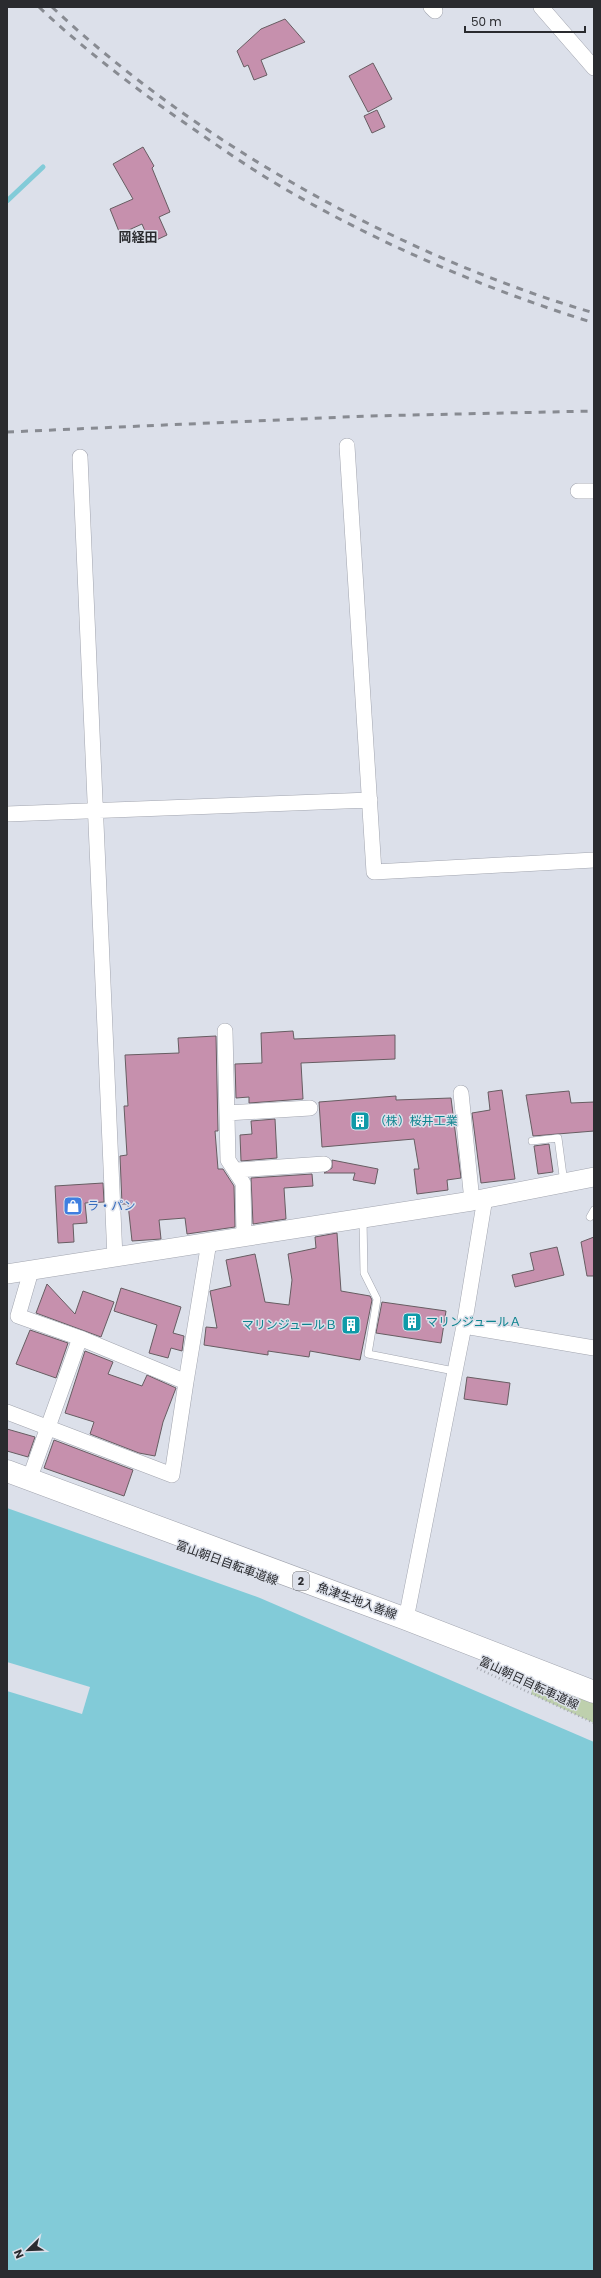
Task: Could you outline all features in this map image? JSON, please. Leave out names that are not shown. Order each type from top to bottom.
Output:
[{"type":"main road","name":"魚津生地入善線","points":[[7,1471],[406,1619],[594,1692]]},
{"type":"street","points":[[541,7],[594,68]]},
{"type":"street","points":[[347,446],[374,872],[594,860]]},
{"type":"street","points":[[80,457],[114,1258]]},
{"type":"street","points":[[578,491],[594,491]]},
{"type":"street","points":[[7,814],[370,800]]},
{"type":"street","points":[[225,1031],[228,1160],[237,1170],[243,1183],[244,1236]]},
{"type":"street","points":[[406,1619],[464,1326],[478,1200],[461,1093]]},
{"type":"street","points":[[227,1113],[310,1108]]},
{"type":"street","points":[[237,1170],[324,1164]]},
{"type":"street","points":[[7,1274],[31,1272],[244,1236],[478,1200],[594,1177]]},
{"type":"street","points":[[7,1412],[172,1474],[210,1242]]},
{"type":"street","points":[[31,1272],[18,1316],[80,1338],[186,1382]]},
{"type":"street","points":[[464,1326],[594,1348]]},
{"type":"street","points":[[29,1480],[80,1338]]},
{"type":"lane","points":[[532,1141],[558,1138],[564,1183]]},
{"type":"lane","points":[[590,1217],[594,1210]]},
{"type":"lane","points":[[362,1217],[364,1273],[377,1299],[368,1354],[454,1371]]},
{"type":"path","name":"富山朝日自転車道線","points":[[474,1667],[594,1723]]},
{"type":"green space","points":[[538,1670],[594,1692],[594,1723],[531,1694]]},
{"type":"water","points":[[7,1508],[260,1598],[594,1742],[594,2271],[7,2271]]},
{"type":"pier","points":[[7,1662],[90,1687],[82,1714],[7,1691]]},
{"type":"building","points":[[285,19],[305,42],[261,60],[267,75],[254,80],[248,65],[244,67],[237,51],[261,29]]},
{"type":"building","points":[[373,63],[392,99],[368,112],[349,76]]},
{"type":"building","points":[[377,110],[385,127],[372,133],[364,116]]},
{"type":"building","points":[[143,147],[154,166],[152,168],[170,212],[159,217],[167,235],[150,243],[142,224],[120,234],[110,209],[133,199],[113,164]]},
{"type":"building","points":[[293,1031],[294,1039],[395,1035],[395,1059],[301,1063],[303,1099],[249,1103],[249,1097],[236,1098],[235,1064],[262,1063],[261,1033]]},
{"type":"building","points":[[216,1036],[218,1131],[215,1131],[218,1169],[223,1169],[234,1186],[235,1227],[187,1234],[185,1218],[159,1220],[161,1239],[132,1241],[128,1204],[122,1204],[120,1156],[127,1155],[124,1106],[128,1106],[125,1055],[179,1053],[178,1038]]},
{"type":"building","points":[[502,1090],[515,1179],[481,1183],[472,1113],[490,1110],[488,1092]]},
{"type":"building","points":[[569,1091],[571,1103],[594,1102],[594,1131],[533,1136],[526,1095]]},
{"type":"building","points":[[396,1096],[396,1100],[451,1098],[461,1178],[447,1180],[448,1190],[417,1194],[414,1169],[419,1169],[414,1139],[322,1147],[319,1102]]},
{"type":"building","points":[[275,1119],[277,1158],[241,1161],[240,1135],[252,1134],[251,1121]]},
{"type":"building","points":[[549,1144],[553,1172],[538,1174],[534,1146]]},
{"type":"building","points":[[332,1160],[378,1169],[375,1184],[353,1180],[355,1173],[324,1173],[332,1168]]},
{"type":"building","points":[[312,1174],[313,1186],[284,1188],[286,1219],[253,1224],[251,1178]]},
{"type":"building","points":[[103,1183],[104,1202],[85,1203],[87,1223],[73,1224],[74,1242],[58,1243],[55,1186]]},
{"type":"building","points":[[337,1233],[341,1291],[370,1296],[372,1300],[360,1360],[310,1351],[309,1357],[268,1351],[268,1355],[204,1345],[206,1327],[217,1328],[210,1291],[231,1286],[226,1260],[255,1254],[265,1302],[289,1305],[292,1280],[288,1254],[316,1248],[315,1237]]},
{"type":"building","points":[[594,1237],[594,1276],[587,1276],[581,1242]]},
{"type":"building","points":[[557,1247],[564,1275],[515,1287],[512,1275],[534,1270],[530,1253]]},
{"type":"building","points":[[47,1284],[75,1314],[83,1291],[114,1302],[101,1337],[36,1313]]},
{"type":"building","points":[[121,1288],[181,1307],[173,1333],[184,1336],[182,1351],[171,1348],[168,1358],[149,1353],[157,1325],[114,1311]]},
{"type":"building","name":"マリンジュールＡ","points":[[382,1302],[446,1311],[441,1343],[376,1333]]},
{"type":"building","points":[[30,1330],[68,1343],[56,1378],[16,1364]]},
{"type":"building","points":[[85,1351],[113,1362],[108,1374],[142,1386],[147,1375],[176,1388],[163,1422],[155,1456],[139,1453],[90,1434],[94,1422],[65,1413]]},
{"type":"building","points":[[467,1377],[510,1383],[507,1405],[464,1399]]},
{"type":"building","points":[[7,1429],[35,1437],[28,1457],[7,1451]]},
{"type":"building","points":[[54,1440],[133,1470],[124,1496],[44,1468]]},
{"type":"waterway","points":[[7,201],[43,167]]},
{"type":"railway","points":[[39,7],[87,49],[138,89],[226,151],[280,186],[356,227],[433,264],[553,310],[594,323]]},
{"type":"railway","points":[[52,7],[109,57],[171,105],[237,149],[306,190],[377,228],[449,261],[522,289],[594,313]]},
{"type":"railway","points":[[7,432],[368,416],[594,411]]},
{"type":"place","name":"（株）桜井工業","points":[[360,1121]]},
{"type":"place","name":"ラ・パン","points":[[73,1206]]},
{"type":"place","name":"マリンジュールＡ","points":[[412,1322]]},
{"type":"place","name":"マリンジュールＢ","points":[[351,1325]]},
{"type":"district","name":"岡経田","points":[[138,237]]}]
